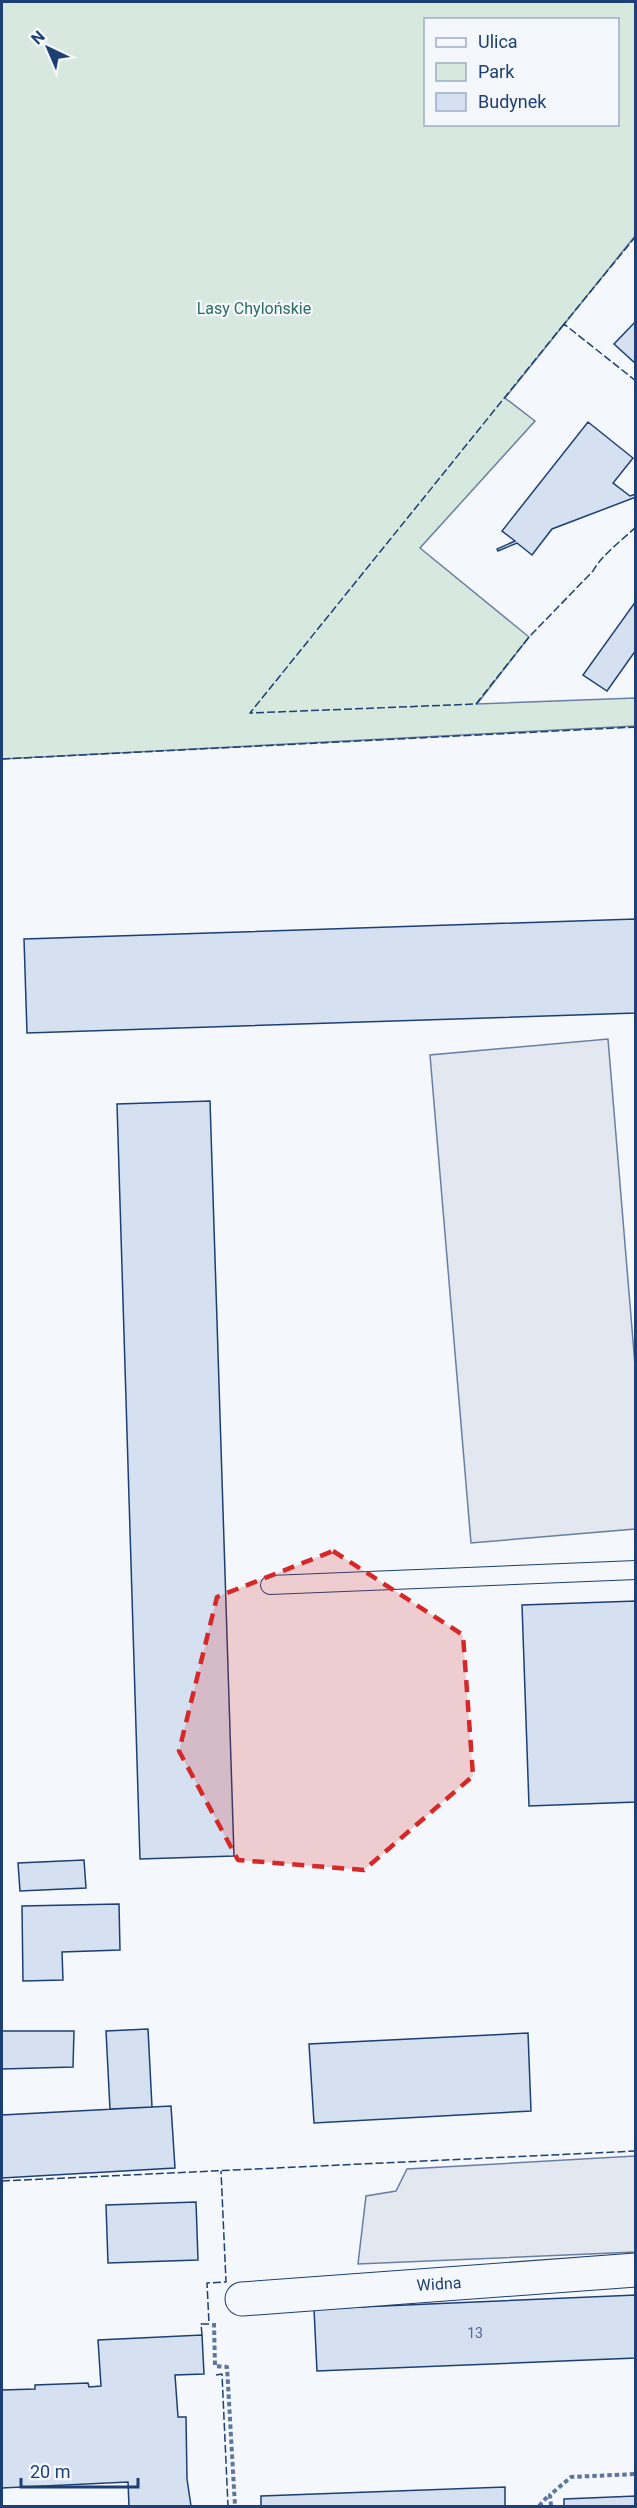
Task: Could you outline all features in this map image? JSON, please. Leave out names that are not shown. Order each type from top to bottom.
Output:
[{"type":"street","name":"Widna","points":[[243,2299],[636,2270]]},
{"type":"lane","points":[[270,1585],[636,1570]]},
{"type":"path","points":[[235,2506],[227,2367],[215,2366],[213,2301],[243,2299]]},
{"type":"path","points":[[539,2506],[571,2477],[636,2474]]},
{"type":"path","points":[[550,2495],[551,2506]]},
{"type":"highlighted area","points":[[333,1551],[463,1635],[473,1776],[364,1870],[238,1860],[179,1751],[217,1597]]},
{"type":"green space","name":"Lasy Chylońskie","points":[[2,2],[635,2],[635,236],[505,398],[535,421],[420,548],[529,637],[477,704],[635,698],[635,726],[2,759]]},
{"type":"shaded area","points":[[608,1039],[635,1365],[635,1529],[471,1543],[430,1055]]},
{"type":"shaded area","points":[[635,2156],[635,2252],[358,2264],[366,2196],[396,2191],[407,2169]]},
{"type":"building","points":[[636,321],[636,364],[614,344]]},
{"type":"building","points":[[588,422],[633,458],[613,483],[630,496],[636,494],[636,497],[552,529],[532,555],[517,543],[498,551],[497,549],[515,541],[502,531]]},
{"type":"building","points":[[636,601],[636,650],[607,691],[583,675]]},
{"type":"building","points":[[636,919],[636,1013],[27,1033],[24,939]]},
{"type":"building","points":[[210,1101],[234,1856],[140,1859],[117,1104]]},
{"type":"building","points":[[636,1601],[636,1802],[529,1806],[522,1605]]},
{"type":"building","points":[[84,1860],[86,1888],[20,1891],[18,1863]]},
{"type":"building","points":[[119,1904],[120,1950],[62,1952],[63,1980],[23,1981],[22,1906]]},
{"type":"building","points":[[148,2029],[152,2107],[110,2109],[106,2031]]},
{"type":"building","points":[[2,2031],[74,2031],[73,2067],[2,2069]]},
{"type":"building","points":[[528,2033],[531,2111],[314,2123],[309,2044]]},
{"type":"building","points":[[171,2106],[175,2168],[2,2178],[2,2115]]},
{"type":"building","points":[[196,2202],[198,2260],[108,2263],[106,2205]]},
{"type":"building","points":[[636,2295],[636,2358],[317,2371],[314,2309]]},
{"type":"building","points":[[202,2335],[204,2374],[175,2375],[178,2417],[186,2417],[187,2479],[191,2506],[129,2506],[128,2482],[2,2488],[2,2390],[35,2389],[35,2385],[88,2383],[89,2387],[101,2386],[98,2340]]},
{"type":"building","points":[[505,2487],[505,2506],[261,2506],[261,2496]]},
{"type":"building","points":[[636,2496],[636,2506],[564,2506],[564,2499]]},
{"type":"fence","points":[[636,236],[564,324],[636,381]]},
{"type":"fence","points":[[564,324],[250,713],[476,704],[529,637],[593,571],[606,554],[636,527]]},
{"type":"fence","points":[[2,759],[636,727]]},
{"type":"fence","points":[[2,2181],[636,2151]]},
{"type":"fence","points":[[202,2335],[201,2324],[209,2324],[207,2283],[226,2282],[221,2171]]},
{"type":"fence","points":[[216,2375],[222,2374],[228,2506]]}]
